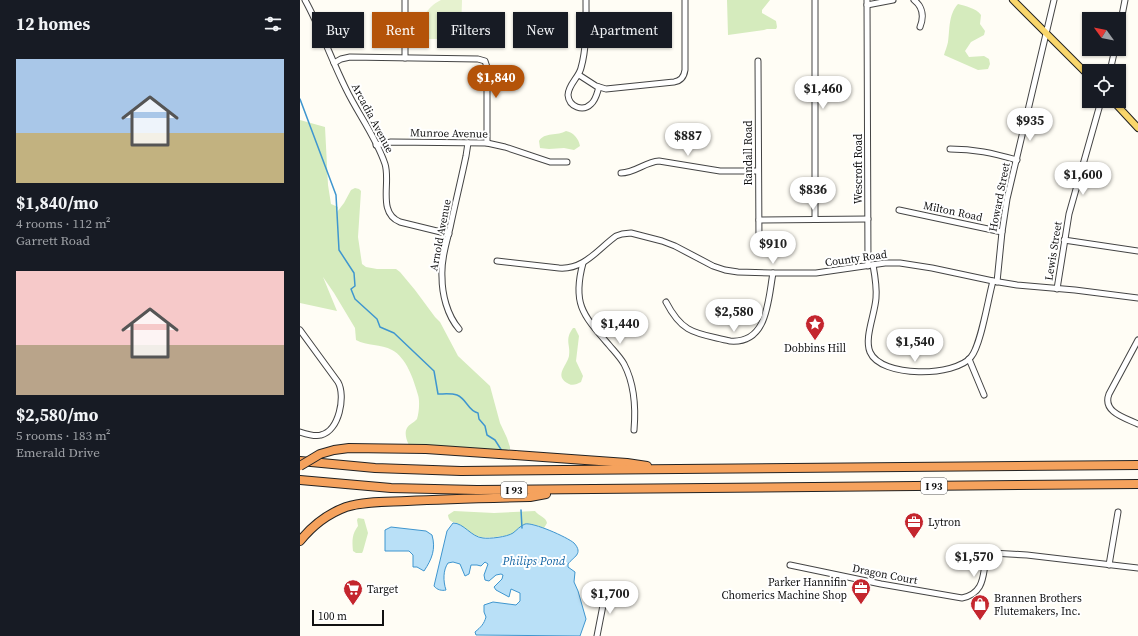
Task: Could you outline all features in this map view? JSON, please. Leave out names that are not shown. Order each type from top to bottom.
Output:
[{"type":"highway","points":[[300,466],[320,454],[349,448],[426,449],[515,455],[627,463],[670,470]]},
{"type":"highway","name":"I 93","points":[[300,461],[358,467],[438,471],[1138,465]]},
{"type":"highway","name":"I 93","points":[[300,480],[408,489],[472,490],[1138,484]]},
{"type":"highway","points":[[300,541],[321,520],[340,509],[357,504],[530,497],[569,490]]},
{"type":"main road","points":[[1013,0],[1082,69]]},
{"type":"main road","points":[[1119,108],[1138,128]]},
{"type":"street","name":"Arcadia Avenue","points":[[305,0],[318,24],[346,90],[376,145],[386,168],[387,205],[391,216],[400,222],[448,234]]},
{"type":"street","points":[[405,0],[405,58]]},
{"type":"street","points":[[586,0],[582,62],[579,75],[571,86],[568,94],[570,100],[575,106],[584,108],[594,101],[599,88]]},
{"type":"street","points":[[579,75],[599,88],[611,89],[674,82],[682,79],[685,70],[684,0]]},
{"type":"street","points":[[815,0],[815,219]]},
{"type":"street","points":[[867,3],[893,0]]},
{"type":"street","points":[[914,0],[919,4],[922,12],[920,27]]},
{"type":"street","name":"Howard Street","points":[[970,359],[978,344],[995,282],[1007,199],[1054,0]]},
{"type":"street","points":[[1123,12],[1125,0]]},
{"type":"street","name":"Wescroft Road","points":[[867,3],[868,219],[871,265],[876,296],[868,345],[869,351],[875,359],[890,367],[907,370],[922,371],[950,369],[961,365],[970,359]]},
{"type":"street","points":[[334,63],[341,59],[350,58],[478,58],[485,61],[488,67],[487,143]]},
{"type":"street","name":"Randall Road","points":[[758,61],[759,245]]},
{"type":"street","name":"Lewis Street","points":[[1057,289],[1069,214],[1099,108]]},
{"type":"street","name":"Munroe Avenue","points":[[376,145],[391,142],[487,143],[550,162],[567,162]]},
{"type":"street","name":"Arnold Avenue","points":[[459,329],[452,321],[448,311],[442,277],[443,260],[448,234],[468,143]]},
{"type":"street","points":[[950,149],[987,151],[1017,160]]},
{"type":"street","points":[[621,173],[628,173],[649,162],[659,161],[720,171],[758,171]]},
{"type":"street","name":"Milton Road","points":[[899,210],[1002,232]]},
{"type":"street","points":[[759,220],[868,219]]},
{"type":"street","name":"County Road","points":[[497,261],[564,268],[575,267],[583,264],[616,236],[631,233],[668,243],[719,268],[738,272],[816,273],[892,262],[907,263],[995,282],[1035,288],[1138,298]]},
{"type":"street","points":[[1064,240],[1138,250]]},
{"type":"street","points":[[583,264],[578,288],[580,307],[586,318],[626,367],[635,399],[634,430]]},
{"type":"street","points":[[666,302],[677,320],[690,331],[730,341],[741,341],[754,335],[760,327],[764,318],[774,273]]},
{"type":"street","points":[[300,330],[338,382],[342,390],[338,418],[333,428],[326,434],[320,436],[300,432]]},
{"type":"street","points":[[1138,340],[1107,400],[1112,411],[1138,424]]},
{"type":"street","points":[[970,359],[984,395]]},
{"type":"street","points":[[1109,565],[1118,512]]},
{"type":"street","name":"Dragon Court","points":[[790,565],[881,584],[962,598],[971,594],[980,586],[983,578],[986,558],[988,554],[992,553],[1027,555],[1138,568]]},
{"type":"street","points":[[597,636],[606,590]]},
{"type":"green space","points":[[441,0],[462,0],[462,12],[437,12],[437,39],[429,39],[429,12],[426,12]]},
{"type":"green space","points":[[727,0],[770,0],[762,10],[762,13],[776,21],[776,29],[728,35]]},
{"type":"green space","points":[[958,4],[973,9],[981,15],[980,24],[985,31],[984,35],[971,42],[965,51],[969,57],[984,56],[989,59],[990,64],[988,69],[978,70],[944,55],[948,42],[952,13]]},
{"type":"green space","points":[[300,120],[325,127],[328,185],[331,204],[338,207],[337,212],[351,190],[355,188],[361,191],[358,237],[362,264],[366,267],[377,269],[396,269],[415,290],[440,322],[458,356],[490,386],[500,423],[510,449],[502,451],[413,452],[407,440],[406,431],[408,427],[417,419],[419,398],[412,376],[405,363],[397,353],[388,348],[356,340],[355,328],[323,277],[337,311],[300,303]]},
{"type":"green space","points":[[566,131],[575,136],[580,146],[574,150],[564,148],[540,148],[539,141],[544,136]]},
{"type":"green space","points":[[573,328],[575,328],[579,336],[576,361],[583,376],[581,382],[572,385],[564,381],[561,374],[568,360],[568,339]]},
{"type":"green space","points":[[454,511],[494,513],[535,511],[545,519],[547,523],[544,528],[527,524],[521,526],[510,535],[485,538],[477,536],[451,521],[448,515]]},
{"type":"green space","points":[[358,518],[364,519],[368,533],[362,553],[356,553],[353,551],[353,537],[358,526]]},
{"type":"water","name":"Philips Pond","points":[[453,523],[461,525],[479,537],[486,538],[507,536],[523,525],[529,524],[550,530],[574,543],[577,547],[578,553],[568,564],[568,567],[575,572],[574,582],[586,619],[580,636],[476,635],[475,632],[482,625],[486,617],[484,605],[493,602],[516,605],[520,601],[520,593],[511,589],[509,597],[496,590],[494,587],[502,579],[503,575],[496,575],[489,581],[485,580],[484,575],[488,564],[485,562],[481,566],[471,565],[469,574],[465,576],[460,564],[453,562],[448,563],[444,576],[446,590],[440,590],[434,586],[447,531]]},
{"type":"water","points":[[391,527],[426,531],[432,535],[434,545],[432,554],[424,571],[417,567],[413,567],[413,555],[409,551],[385,551],[385,530]]},
{"type":"waterway","points":[[300,99],[336,195],[339,250],[354,273],[355,286],[351,289],[355,299],[377,319],[380,327],[394,333],[434,371],[438,394],[457,395],[463,399],[472,410],[478,413],[479,419],[485,426],[487,435],[495,440],[502,451]]},
{"type":"waterway","points":[[521,510],[522,528]]},
{"type":"place","name":"Dobbins Hill","points":[[815,341]]},
{"type":"place","name":"Lytron","points":[[914,539]]},
{"type":"place","name":"Parker Hannifin Chomerics Machine Shop","points":[[861,605]]},
{"type":"place","name":"Target","points":[[353,606]]},
{"type":"place","name":"Brannen Brothers Flutemakers, Inc.","points":[[980,621]]}]
